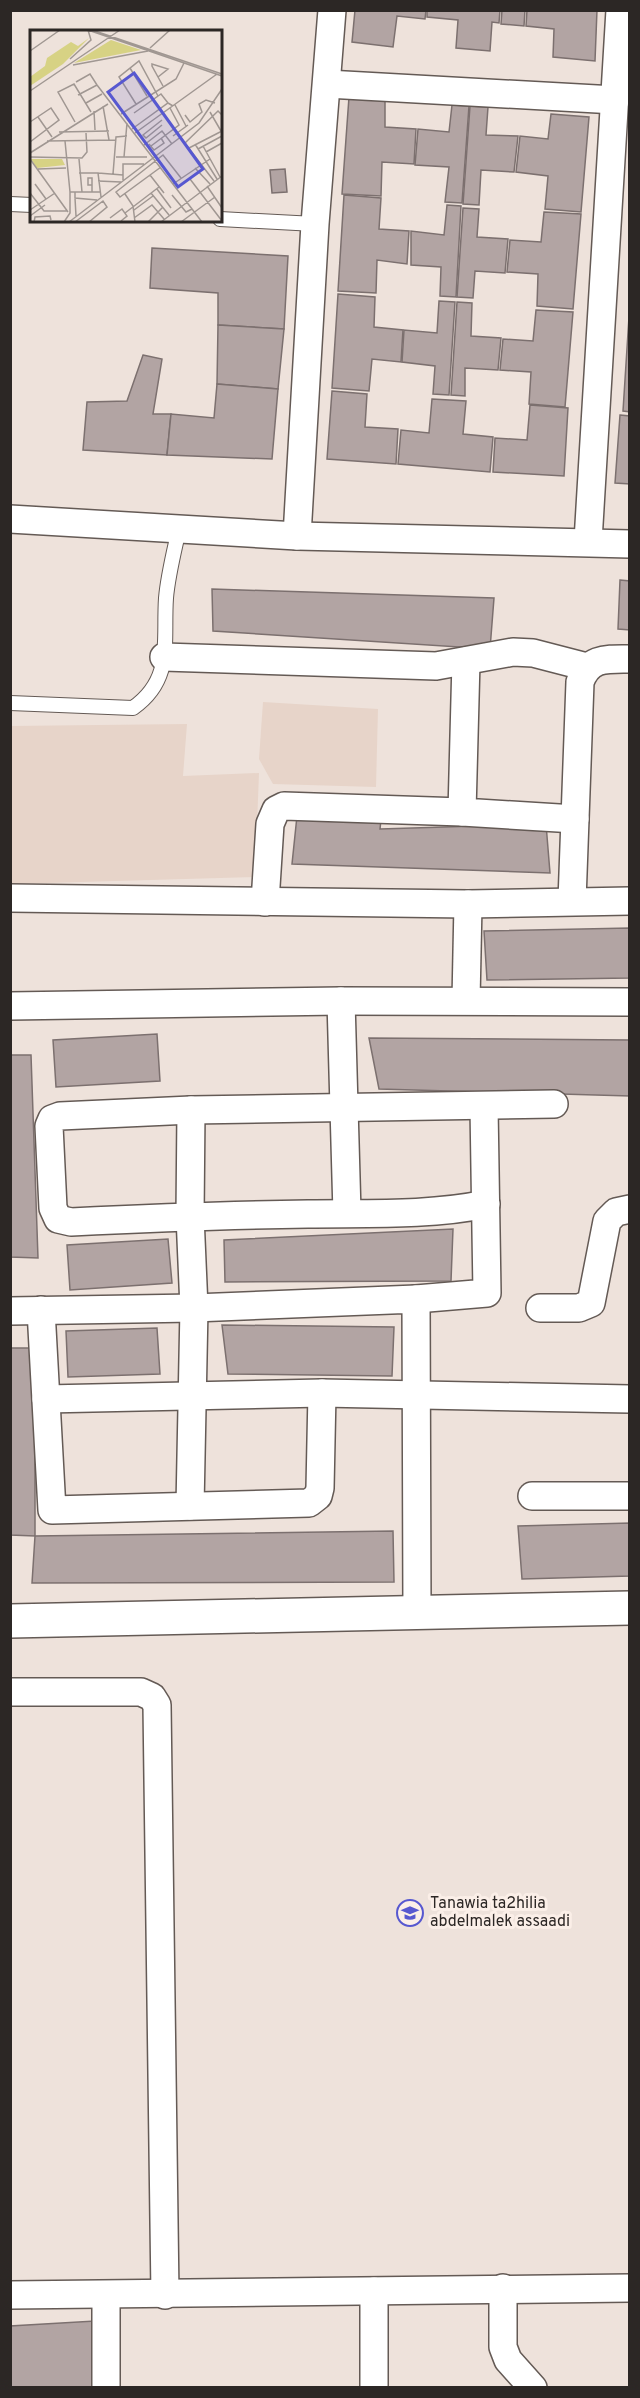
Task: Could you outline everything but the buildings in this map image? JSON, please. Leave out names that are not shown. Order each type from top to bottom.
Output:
[{"type":"street","points":[[297,536],[315,225],[332,10]]},
{"type":"street","points":[[588,541],[620,10]]},
{"type":"street","points":[[327,84],[615,100]]},
{"type":"street","points":[[10,519],[297,536],[588,541],[630,544]]},
{"type":"street","points":[[164,657],[436,666],[513,652],[533,653],[587,667]]},
{"type":"street","points":[[572,901],[579,685],[587,667],[596,660],[630,659]]},
{"type":"street","points":[[462,812],[466,661]]},
{"type":"street","points":[[265,902],[270,824],[276,810],[284,806],[462,812],[575,819]]},
{"type":"street","points":[[10,898],[468,904],[630,901]]},
{"type":"street","points":[[466,1000],[468,904]]},
{"type":"street","points":[[10,1006],[466,1000],[630,1002]]},
{"type":"street","points":[[341,1001],[347,1213]]},
{"type":"street","points":[[486,1204],[465,1208],[189,1216],[71,1222],[58,1219],[53,1208],[49,1126],[52,1119],[60,1116],[191,1110],[484,1107],[554,1104]]},
{"type":"street","points":[[10,1311],[194,1308],[416,1299],[487,1293],[484,1107]]},
{"type":"street","points":[[190,1506],[194,1308],[189,1216],[191,1110]]},
{"type":"street","points":[[540,1308],[579,1308],[591,1304],[596,1288],[601,1243],[607,1221],[616,1212],[630,1209]]},
{"type":"street","points":[[416,1299],[414,1395],[417,1614]]},
{"type":"street","points":[[41,1310],[52,1510],[309,1503],[318,1496],[322,1393]]},
{"type":"street","points":[[46,1399],[322,1393],[630,1399]]},
{"type":"street","points":[[532,1496],[630,1496]]},
{"type":"street","points":[[10,1621],[630,1608]]},
{"type":"street","points":[[10,1692],[141,1692],[152,1697],[157,1705],[165,2295]]},
{"type":"street","points":[[503,2288],[503,2347],[508,2360],[533,2388]]},
{"type":"street","points":[[10,2295],[630,2288]]},
{"type":"street","points":[[374,2291],[374,2388]]},
{"type":"street","points":[[106,2295],[106,2388]]},
{"type":"lane","points":[[10,204],[30,205]]},
{"type":"lane","points":[[222,219],[315,225]]},
{"type":"lane","points":[[10,703],[133,708],[149,697],[158,684],[164,657],[169,574],[179,529]]},
{"type":"shaded area","points":[[263,702],[378,709],[376,787],[273,784],[259,759]]},
{"type":"shaded area","points":[[187,724],[183,776],[259,773],[255,877],[11,884],[10,726]]},
{"type":"place","name":"Tanawia ta2hilia abdelmalek assaadi","points":[[410,1913]]}]
